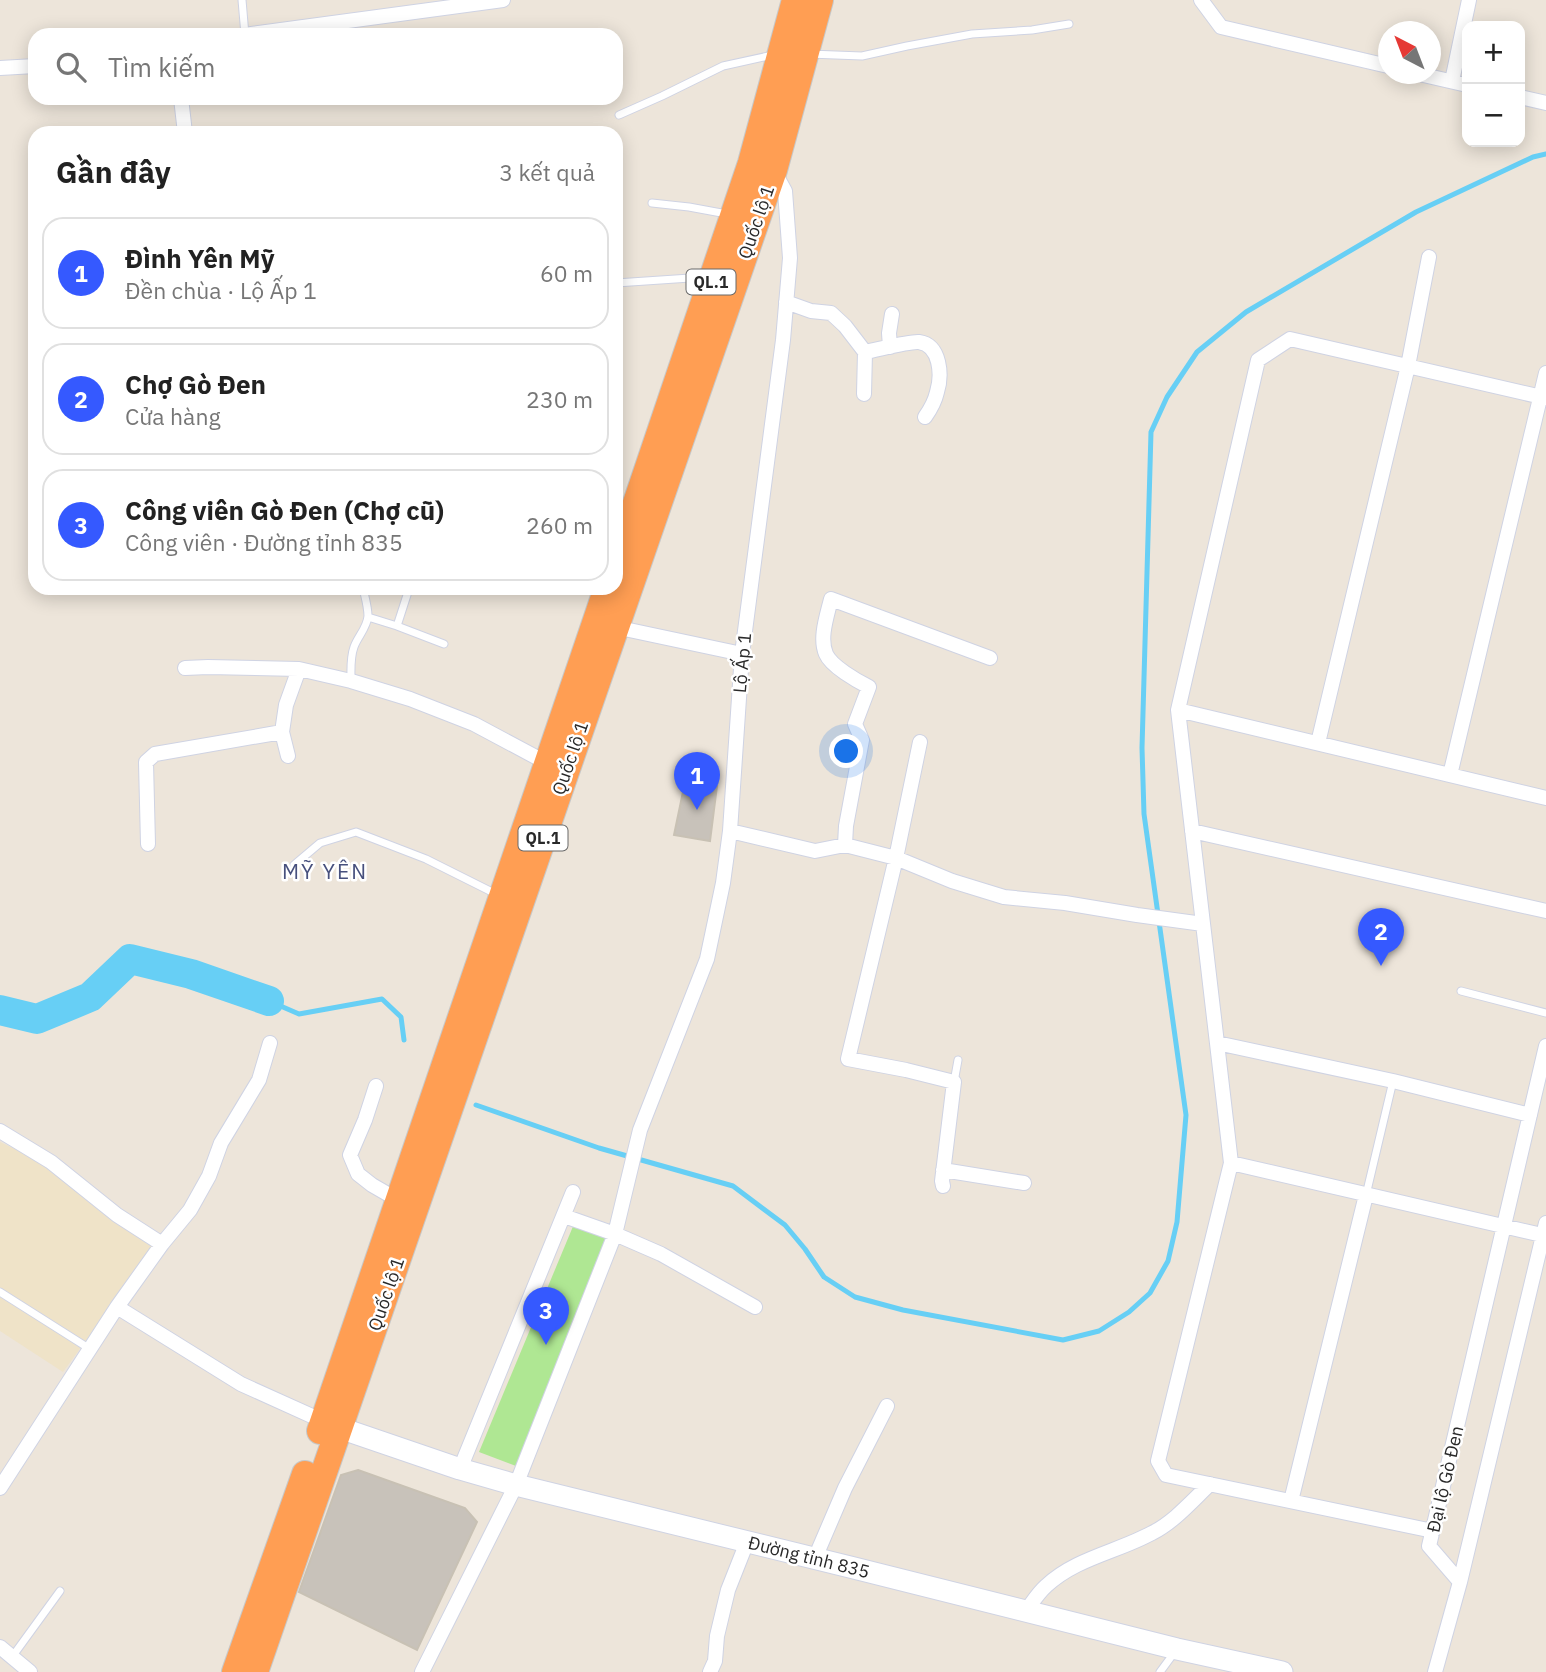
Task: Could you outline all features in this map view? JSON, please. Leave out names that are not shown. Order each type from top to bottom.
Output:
[{"type":"highway","name":"Quốc lộ 1","points":[[235,1672],[332,1424],[774,170],[793,54],[796,0]]},
{"type":"highway","name":"Quốc lộ 1","points":[[623,541],[751,163],[793,54],[820,0]]},
{"type":"highway","name":"Quốc lộ 1","points":[[255,1672],[398,1200],[605,595]]},
{"type":"main road","name":"Đường tỉnh 835","points":[[332,1424],[460,1469],[516,1485],[1177,1649],[1282,1672]]},
{"type":"street","points":[[289,28],[443,4],[503,0]]},
{"type":"street","points":[[1201,0],[1221,27],[1378,64]]},
{"type":"street","points":[[1452,81],[1469,0]]},
{"type":"street","points":[[0,68],[28,66]]},
{"type":"street","points":[[1441,79],[1463,84]]},
{"type":"street","points":[[1525,98],[1546,103]]},
{"type":"street","points":[[182,105],[184,126]]},
{"type":"street","name":"Lộ Ấp 1","points":[[422,1672],[516,1485],[615,1234],[640,1130],[707,959],[723,883],[730,831],[742,653],[783,340],[790,258],[785,191],[774,170]]},
{"type":"street","points":[[1318,743],[1408,366],[1429,257]]},
{"type":"street","points":[[786,302],[811,311],[831,313],[845,326],[865,352],[864,394]]},
{"type":"street","points":[[890,347],[892,314]]},
{"type":"street","points":[[1433,1531],[1166,1475],[1158,1461],[1231,1163],[1178,710],[1258,360],[1290,339],[1544,397]]},
{"type":"street","points":[[865,352],[918,342],[928,345],[940,366],[937,393],[925,417]]},
{"type":"street","points":[[1450,775],[1544,397],[1546,373]]},
{"type":"street","points":[[845,845],[846,825],[862,740],[855,723],[869,687],[831,662],[825,653],[823,632],[831,599],[990,658]]},
{"type":"street","points":[[615,627],[742,653]]},
{"type":"street","points":[[185,668],[299,668],[351,681],[410,699],[474,724],[547,764]]},
{"type":"street","points":[[288,756],[282,732],[286,705],[299,668]]},
{"type":"street","points":[[1178,710],[1546,798]]},
{"type":"street","points":[[148,845],[146,762],[155,754],[282,732]]},
{"type":"street","points":[[920,742],[896,858],[848,1059],[954,1083],[943,1186]]},
{"type":"street","points":[[730,831],[815,851],[845,845],[896,858],[952,881],[1004,897],[1065,903],[1203,924]]},
{"type":"street","points":[[1192,831],[1546,911]]},
{"type":"street","points":[[0,1488],[5,1468],[162,1244],[190,1210],[209,1176],[221,1143],[259,1080],[270,1043]]},
{"type":"street","points":[[1217,1043],[1393,1081],[1530,1115]]},
{"type":"street","name":"Đại lộ Gò Đen","points":[[1460,1582],[1429,1546],[1546,1046]]},
{"type":"street","points":[[376,1086],[350,1155],[358,1174],[398,1200]]},
{"type":"street","points":[[0,1131],[51,1163],[117,1215],[162,1244]]},
{"type":"street","points":[[1231,1163],[1504,1225],[1545,1231],[1436,1672]]},
{"type":"street","points":[[943,1170],[1024,1183]]},
{"type":"street","points":[[460,1469],[573,1192]]},
{"type":"street","points":[[1291,1501],[1366,1195]]},
{"type":"street","points":[[564,1216],[615,1234],[661,1255],[755,1307]]},
{"type":"street","points":[[117,1307],[241,1384],[332,1424]]},
{"type":"street","points":[[815,1558],[845,1488],[887,1406]]},
{"type":"street","points":[[1026,1611],[1043,1588],[1053,1580],[1072,1567],[1152,1533],[1166,1524],[1210,1484]]},
{"type":"street","points":[[710,1672],[715,1661],[717,1636],[728,1590],[747,1542]]},
{"type":"street","points":[[0,1647],[30,1672]]},
{"type":"lane","points":[[242,0],[244,28]]},
{"type":"lane","points":[[619,115],[723,66],[793,54],[862,56],[972,34],[1032,30],[1069,24]]},
{"type":"lane","points":[[652,203],[733,215]]},
{"type":"lane","points":[[623,282],[713,276]]},
{"type":"lane","points":[[351,681],[355,646],[368,617],[365,595]]},
{"type":"lane","points":[[397,626],[407,595]]},
{"type":"lane","points":[[368,617],[444,643]]},
{"type":"lane","points":[[294,865],[320,843],[356,832],[426,859],[502,897]]},
{"type":"lane","points":[[1461,991],[1546,1013]]},
{"type":"lane","points":[[954,1083],[958,1060]]},
{"type":"lane","points":[[1366,1195],[1393,1081]]},
{"type":"lane","points":[[0,1292],[90,1350]]},
{"type":"lane","points":[[12,1657],[60,1591]]},
{"type":"lane","points":[[1160,1672],[1177,1649]]},
{"type":"shaded area","points":[[0,1142],[49,1165],[154,1247],[63,1372],[0,1331]]},
{"type":"green space","points":[[574,1224],[607,1234],[521,1464],[516,1466],[479,1452]]},
{"type":"building","points":[[685,782],[717,786],[710,841],[674,835]]},
{"type":"building","points":[[358,1470],[465,1508],[477,1522],[417,1650],[299,1592],[341,1475]]},
{"type":"waterway","points":[[476,1105],[599,1148],[733,1186],[785,1225],[824,1277],[855,1297],[903,1310],[1063,1340],[1099,1331],[1129,1312],[1150,1293],[1168,1261],[1177,1222],[1186,1115],[1144,814],[1142,748],[1151,432],[1167,397],[1197,352],[1246,312],[1416,212],[1533,157],[1546,154]]},
{"type":"waterway","points":[[0,1010],[37,1019],[90,997],[130,959],[191,974],[269,1001]]},
{"type":"waterway","points":[[269,1001],[299,1014],[382,999],[401,1017],[404,1040]]},
{"type":"place","name":"Đình Yên Mỹ","points":[[697,810]]},
{"type":"place","name":"Chợ Gò Đen","points":[[1381,966]]},
{"type":"place","name":"Công viên Gò Đen (Chợ cũ)","points":[[546,1345]]},
{"type":"district","name":"MỸ YÊN","points":[[325,871]]}]
